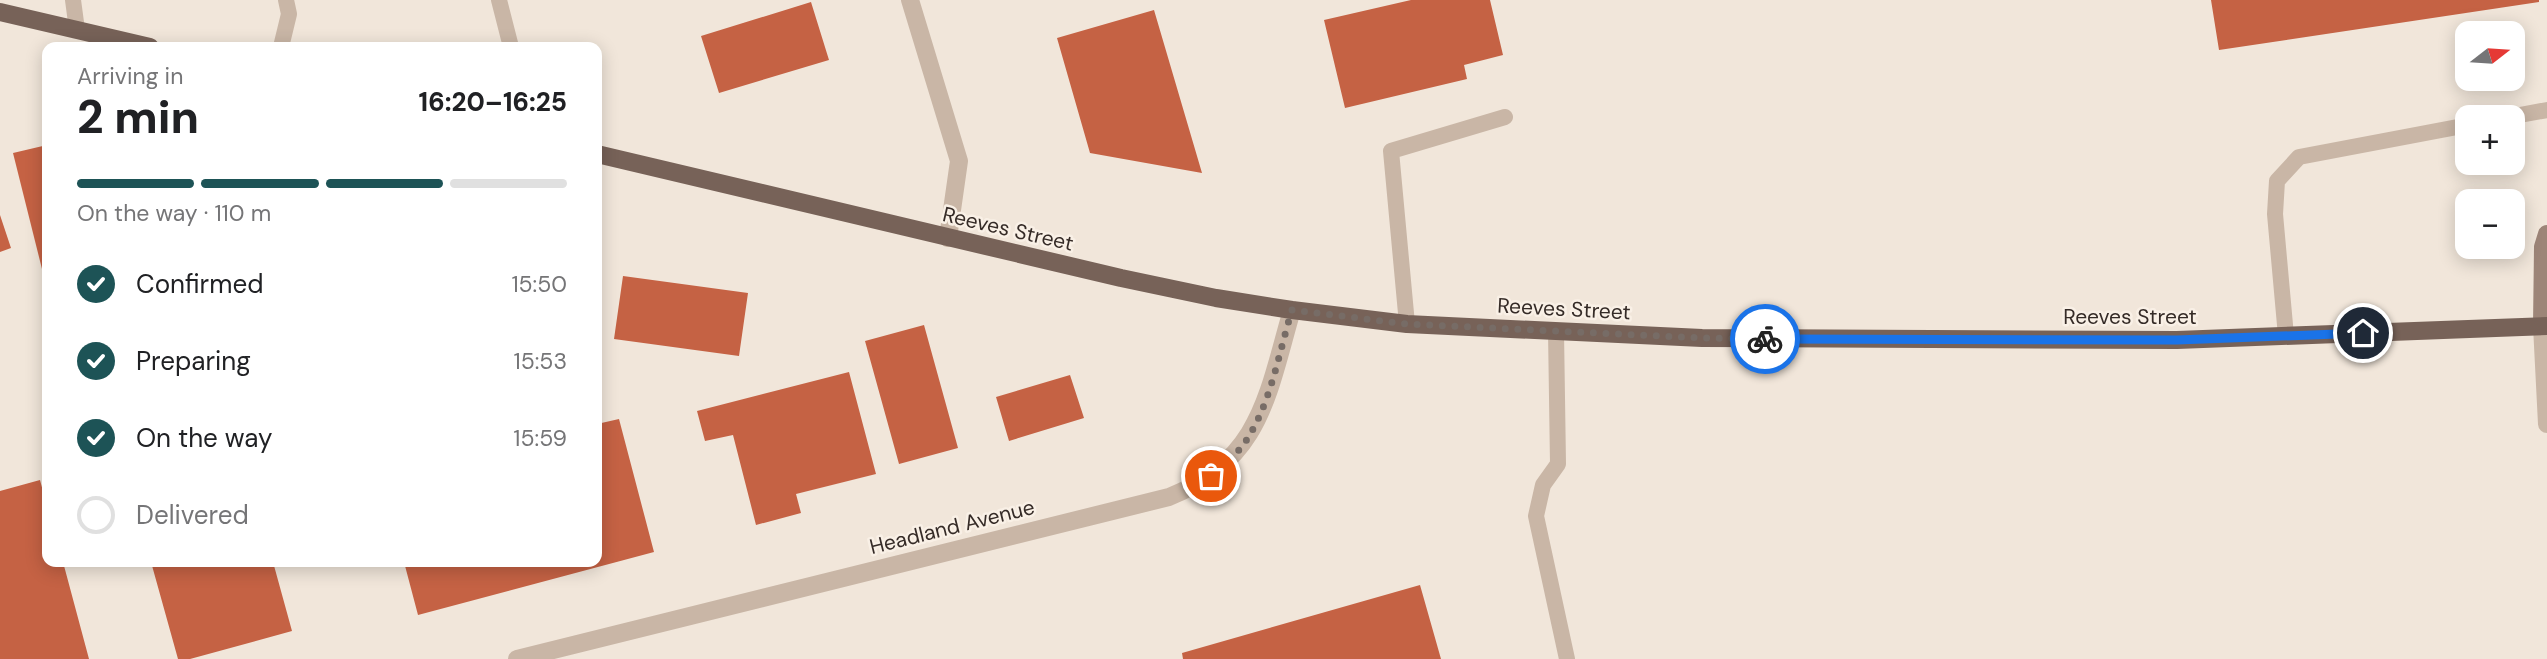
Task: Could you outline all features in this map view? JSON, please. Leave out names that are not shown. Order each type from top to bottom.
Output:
[{"type":"main road","points":[[0,12],[129,42]]},
{"type":"main road","name":"Reeves Street","points":[[602,155],[948,238],[1216,298],[1407,324],[1716,338],[2177,340],[2544,326]]},
{"type":"main road","points":[[2544,326],[2543,247],[2547,234]]},
{"type":"street","points":[[910,0],[959,161],[948,238]]},
{"type":"street","name":"Headland Avenue","points":[[517,659],[1169,497],[1190,488],[1229,461],[1248,438],[1262,412],[1292,310]]},
{"type":"street","points":[[2544,326],[2547,424]]},
{"type":"lane","points":[[73,0],[77,30]]},
{"type":"lane","points":[[282,42],[289,14],[286,0]]},
{"type":"lane","points":[[499,0],[510,42]]},
{"type":"lane","points":[[2525,114],[2547,110]]},
{"type":"lane","points":[[1407,324],[1391,151],[1504,117]]},
{"type":"lane","points":[[2286,336],[2275,214],[2277,181],[2299,157],[2455,127]]},
{"type":"lane","points":[[1556,331],[1558,464],[1544,485],[1536,516],[1567,659]]},
{"type":"building","points":[[1411,0],[1490,0],[1503,55],[1464,65],[1467,79],[1345,108],[1324,20]]},
{"type":"building","points":[[2211,0],[2539,0],[2539,2],[2219,50]]},
{"type":"building","points":[[811,2],[829,60],[719,93],[701,36]]},
{"type":"building","points":[[1154,10],[1202,173],[1090,153],[1057,38]]},
{"type":"building","points":[[42,146],[42,269],[13,153]]},
{"type":"building","points":[[0,215],[11,248],[0,252]]},
{"type":"building","points":[[623,276],[748,293],[739,356],[614,339]]},
{"type":"building","points":[[924,325],[958,448],[899,464],[865,341]]},
{"type":"building","points":[[849,372],[876,474],[796,494],[801,513],[756,525],[733,435],[705,441],[697,411]]},
{"type":"building","points":[[1070,375],[1084,418],[1009,441],[996,397]]},
{"type":"building","points":[[619,419],[654,552],[602,566],[602,423]]},
{"type":"building","points":[[40,480],[42,567],[64,567],[89,659],[0,659],[0,491]]},
{"type":"building","points":[[152,567],[274,567],[292,631],[190,659],[178,659]]},
{"type":"building","points":[[405,567],[598,567],[418,615]]},
{"type":"building","points":[[1420,585],[1441,659],[1183,659],[1182,653]]},
{"type":"way so far","points":[[1211,476],[1229,461],[1248,438],[1262,412],[1292,310],[1407,324],[1765,339]]},
{"type":"route","points":[[1765,339],[2177,340],[2363,333]]}]
